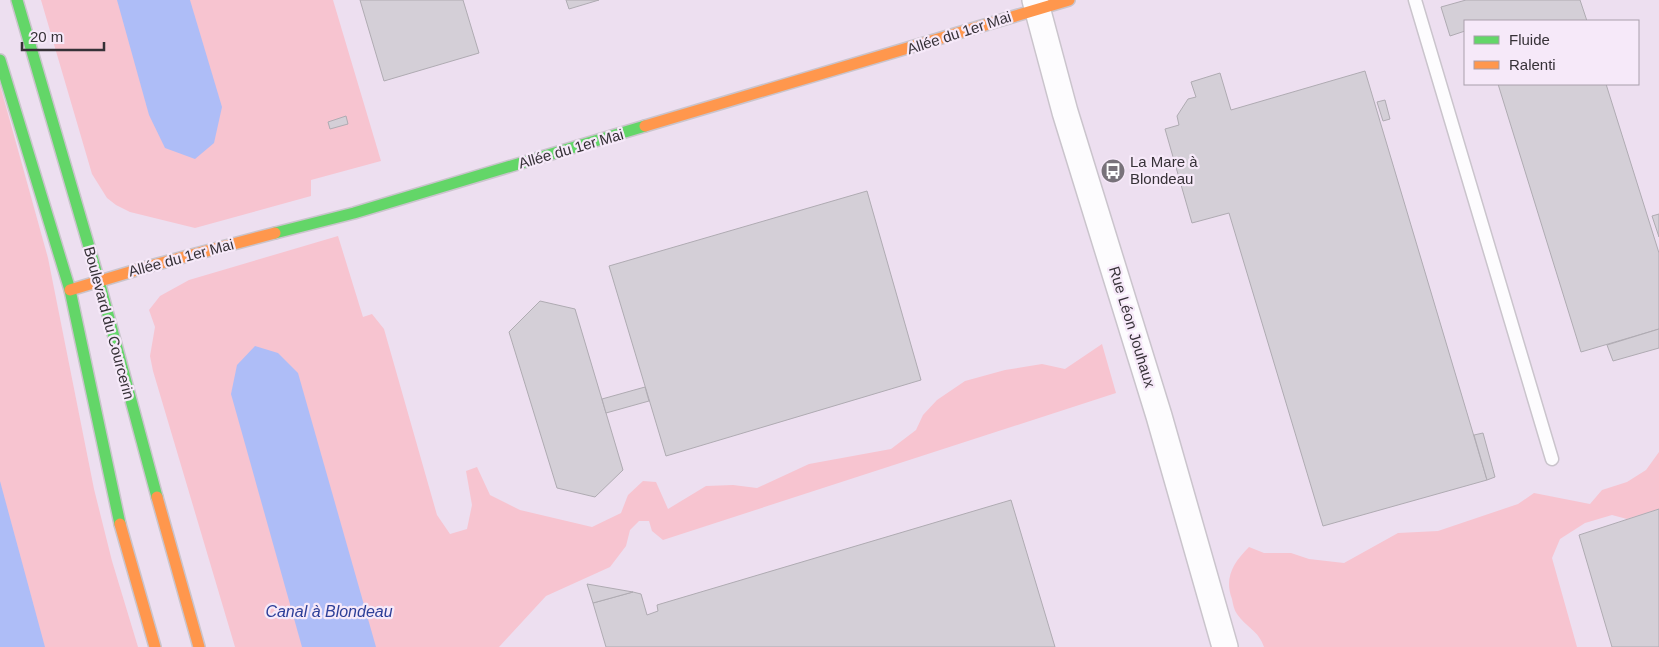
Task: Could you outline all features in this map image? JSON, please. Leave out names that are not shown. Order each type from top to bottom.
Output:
[{"type":"main road","name":"Boulevard du Courcerin","points":[[17,0],[99,281],[138,431],[199,647]]},
{"type":"main road","name":"Allée du 1er Mai","points":[[70,290],[150,266],[354,214],[859,64],[1036,4],[1069,0]]},
{"type":"main road","name":"Boulevard du Courcerin","points":[[0,60],[70,290],[118,517],[155,647]]},
{"type":"street","name":"Rue Léon Jouhaux","points":[[1036,4],[1065,112],[1156,407],[1225,647]]},
{"type":"lane","points":[[1415,0],[1552,459]]},
{"type":"shaded area","points":[[0,0],[1659,0],[1659,647],[0,647]]},
{"type":"shaded area","points":[[41,0],[333,0],[381,161],[311,180],[311,196],[195,228],[130,212],[107,198],[92,174]]},
{"type":"shaded area","points":[[0,85],[48,258],[94,489],[112,561],[138,647],[0,647]]},
{"type":"shaded area","points":[[338,236],[363,317],[372,314],[384,329],[437,515],[450,534],[467,529],[472,505],[466,471],[477,467],[490,495],[520,510],[592,527],[621,513],[628,495],[643,481],[656,482],[668,509],[706,486],[733,485],[757,488],[809,464],[891,449],[916,430],[923,415],[937,400],[965,381],[1005,370],[1042,364],[1065,369],[1102,344],[1116,393],[663,540],[652,531],[649,521],[639,521],[630,530],[626,546],[610,567],[546,596],[499,647],[235,647],[153,371],[150,356],[155,327],[149,310],[160,296],[189,280]]},
{"type":"shaded area","points":[[1659,452],[1659,509],[1627,519],[1612,515],[1585,523],[1560,539],[1552,558],[1577,647],[1264,647],[1256,633],[1234,609],[1229,584],[1230,578],[1234,565],[1249,547],[1264,553],[1291,553],[1309,559],[1344,563],[1398,533],[1438,531],[1518,504],[1534,493],[1590,504],[1602,490],[1627,482],[1646,470]]},
{"type":"water","points":[[117,0],[190,0],[222,107],[214,143],[195,159],[165,148],[149,115]]},
{"type":"water","name":"Canal à Blondeau","points":[[255,346],[278,353],[298,373],[376,647],[302,647],[231,394],[237,365]]},
{"type":"water","points":[[0,481],[45,647],[0,647]]},
{"type":"building","points":[[360,0],[463,0],[479,53],[384,81]]},
{"type":"building","points":[[566,0],[599,0],[569,9]]},
{"type":"building","points":[[1466,0],[1580,0],[1587,20],[1464,20],[1464,31],[1450,36],[1441,7]]},
{"type":"building","points":[[1365,71],[1487,480],[1323,526],[1229,213],[1192,223],[1165,129],[1179,125],[1177,116],[1188,99],[1196,97],[1191,82],[1220,73],[1231,110]]},
{"type":"building","points":[[1498,85],[1606,85],[1659,253],[1659,329],[1581,352]]},
{"type":"building","points":[[1385,100],[1390,119],[1383,121],[1377,102]]},
{"type":"building","points":[[346,116],[348,124],[330,129],[328,122]]},
{"type":"building","points":[[867,191],[921,380],[666,456],[609,266]]},
{"type":"building","points":[[1659,214],[1659,237],[1652,216]]},
{"type":"building","points":[[540,301],[575,309],[623,470],[595,497],[557,488],[509,332]]},
{"type":"building","points":[[1659,329],[1659,348],[1613,361],[1607,345]]},
{"type":"building","points":[[645,387],[649,401],[606,413],[602,399]]},
{"type":"building","points":[[1483,433],[1495,477],[1487,480],[1474,435]]},
{"type":"building","points":[[1011,500],[1055,647],[606,647],[593,603],[633,592],[641,594],[647,615],[658,611],[657,605]]},
{"type":"building","points":[[1659,509],[1659,647],[1612,647],[1579,535]]},
{"type":"building","points":[[587,584],[633,592],[593,603]]},
{"type":"traffic: fast","points":[[17,0],[99,281],[157,497]]},
{"type":"traffic: fast","points":[[0,60],[70,290],[120,524]]},
{"type":"traffic: fast","points":[[275,233],[354,213],[645,126]]},
{"type":"traffic: slow","points":[[645,126],[1069,0]]},
{"type":"traffic: slow","points":[[70,290],[150,266],[275,233]]},
{"type":"traffic: slow","points":[[157,497],[199,647]]},
{"type":"traffic: slow","points":[[120,524],[155,647]]},
{"type":"place","name":"La Mare à Blondeau","points":[[1113,171]]}]
